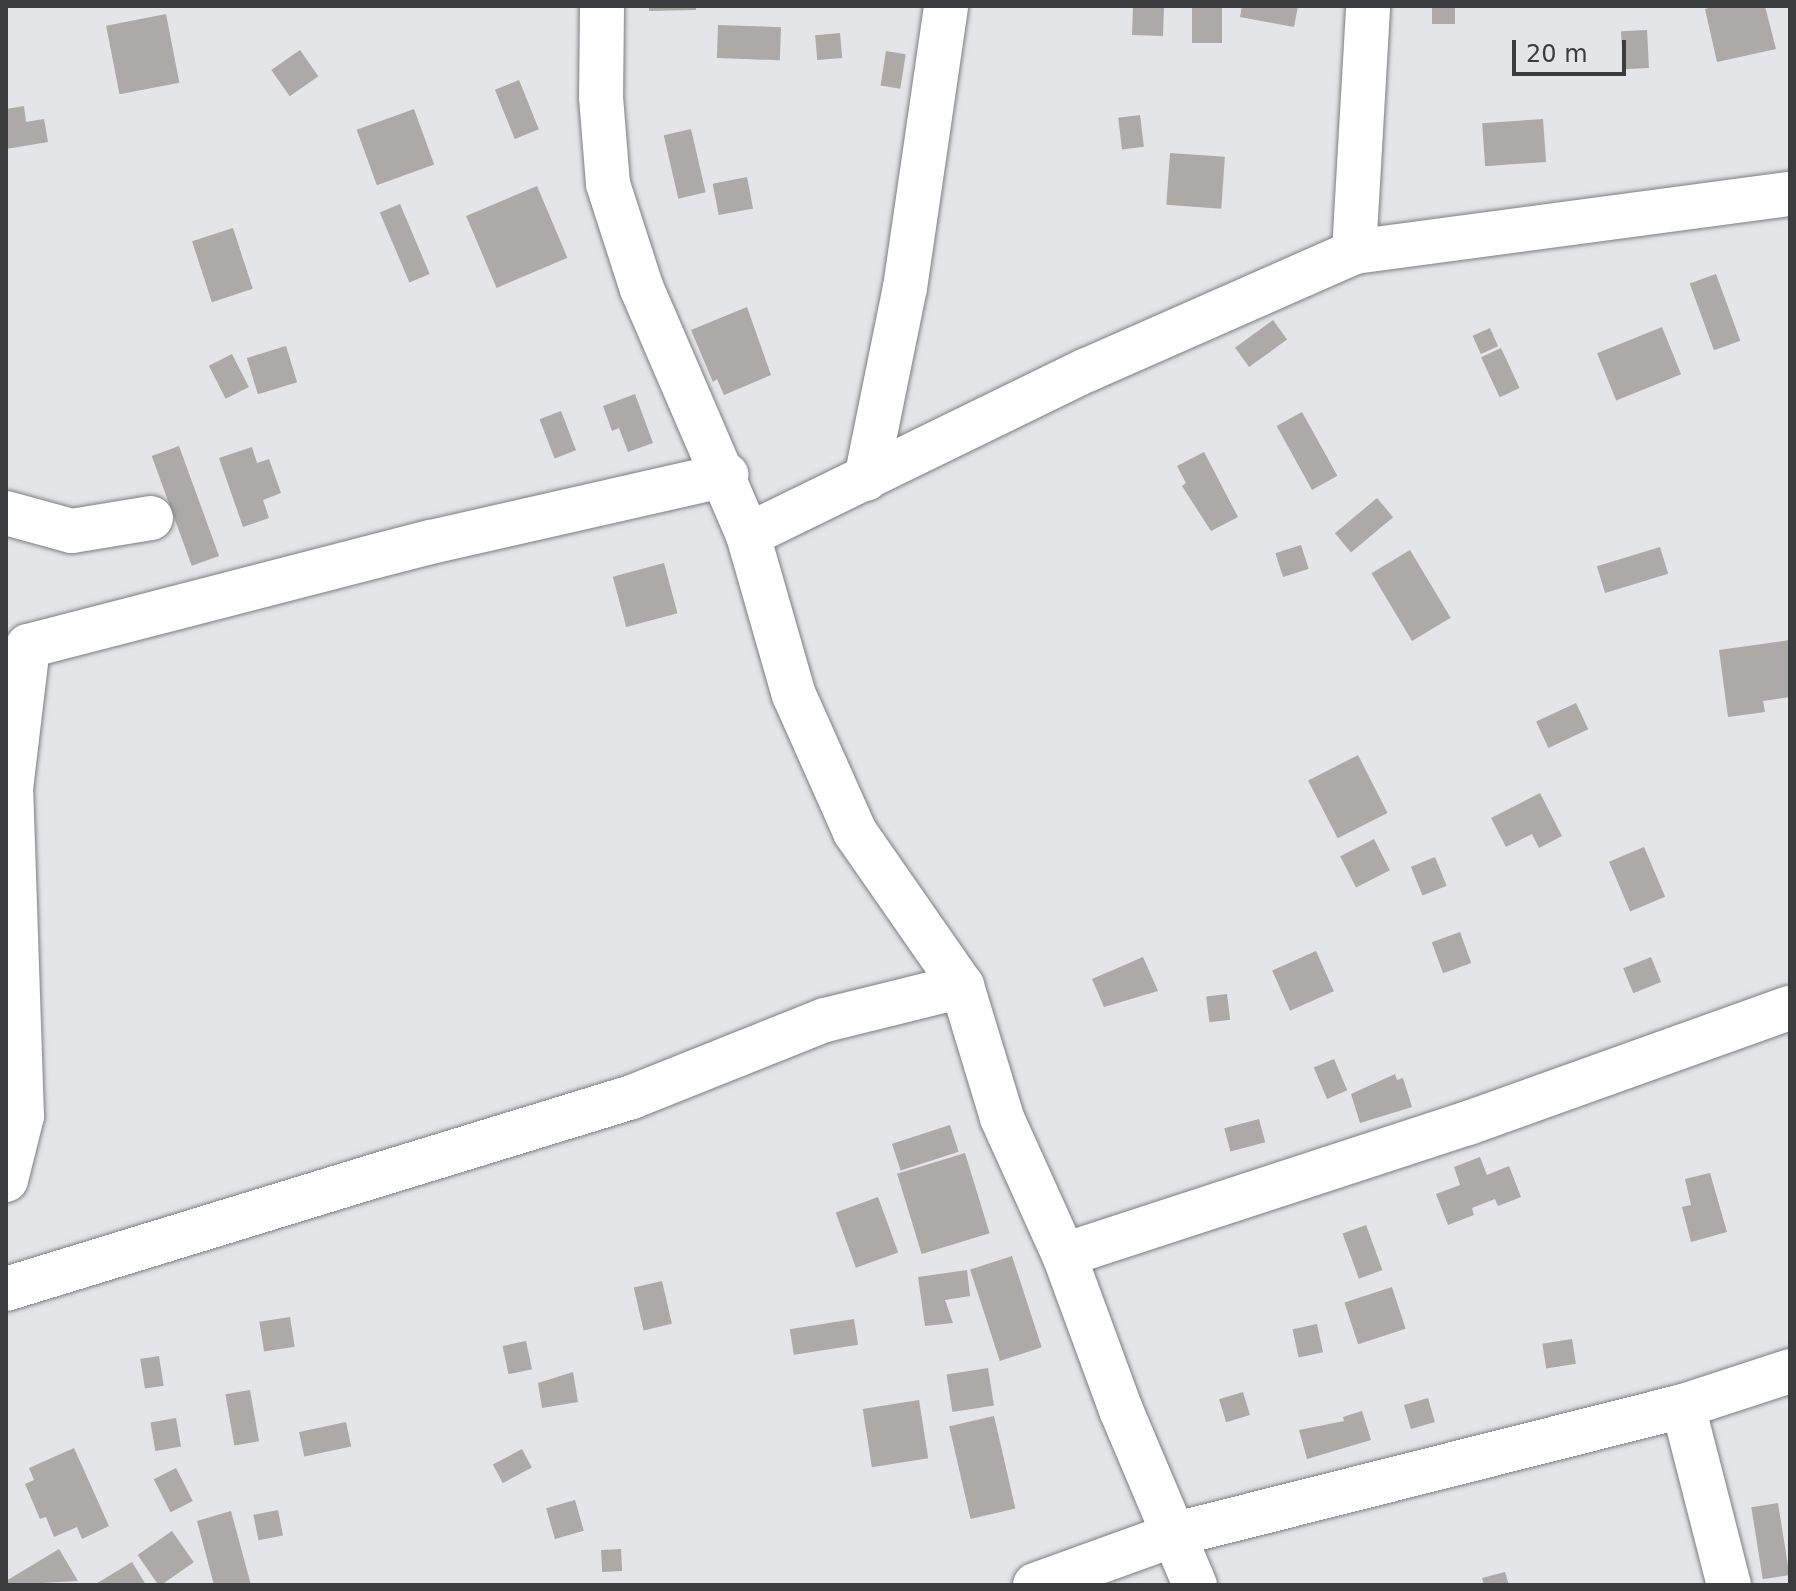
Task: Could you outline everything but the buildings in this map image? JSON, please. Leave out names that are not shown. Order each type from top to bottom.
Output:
[{"type":"street","points":[[602,6],[601,97],[608,184],[642,289],[726,475],[748,535],[794,695],[855,832],[962,986],[1002,1118],[1064,1255],[1121,1410],[1195,1585]]},
{"type":"street","points":[[866,479],[905,288],[946,6]]},
{"type":"street","points":[[1354,252],[1368,6]]},
{"type":"street","points":[[748,535],[1087,370],[1354,252],[1790,194]]},
{"type":"street","points":[[6,1180],[22,1116],[11,804],[28,646],[431,542],[726,475]]},
{"type":"street","points":[[6,513],[72,531],[151,518]]},
{"type":"street","points":[[6,1289],[632,1097],[825,1020],[962,986]]},
{"type":"street","points":[[1064,1255],[1468,1123],[1790,1008]]},
{"type":"street","points":[[1035,1585],[1176,1534],[1683,1406],[1790,1371]]},
{"type":"street","points":[[1683,1406],[1729,1585]]}]
